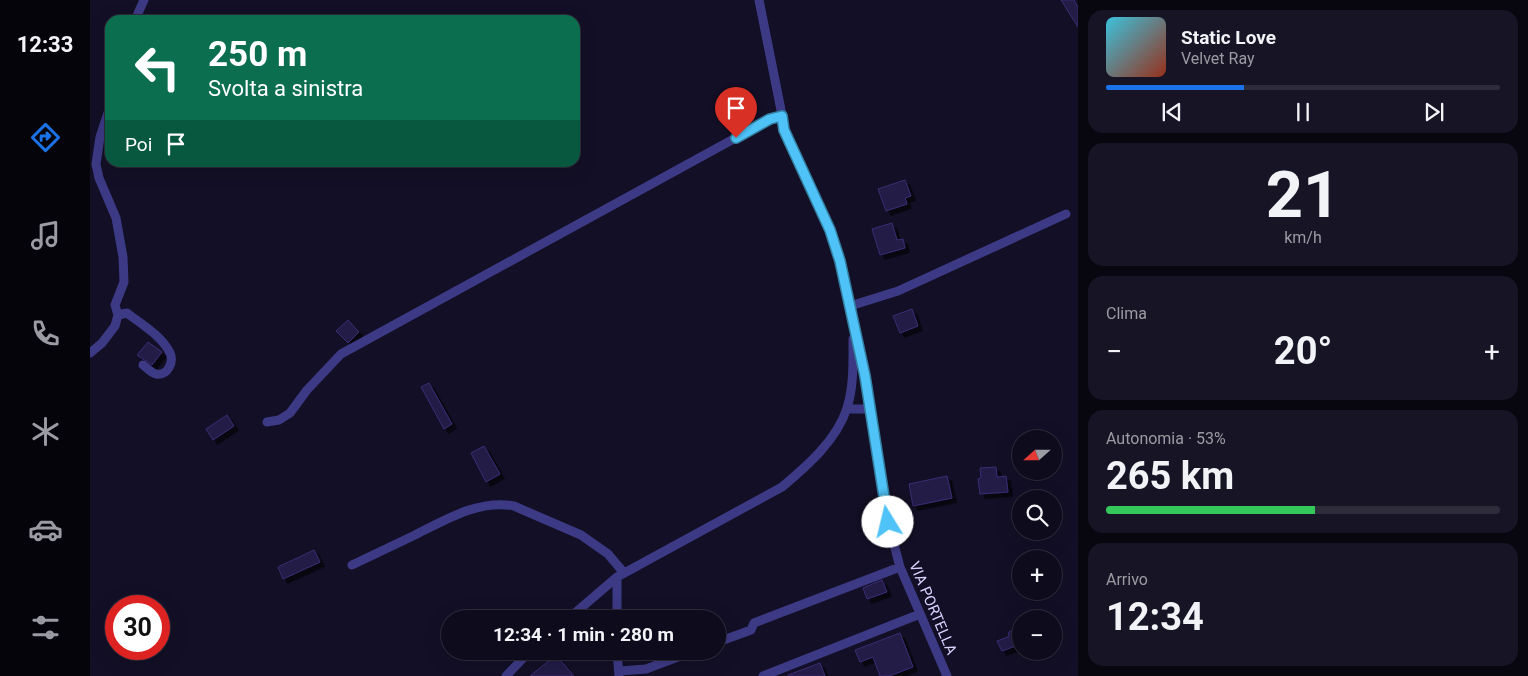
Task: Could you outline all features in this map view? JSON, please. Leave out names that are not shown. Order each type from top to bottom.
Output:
[{"type":"street","points":[[137,15],[144,0]]},
{"type":"street","name":"VIA PORTELLA","points":[[760,0],[784,130],[840,261],[865,376],[888,522],[900,567],[947,676]]},
{"type":"street","points":[[267,422],[279,420],[290,413],[307,390],[341,354],[770,119],[782,116]]},
{"type":"street","points":[[90,353],[111,333],[115,326],[118,315],[115,305],[124,282],[123,257],[116,218],[99,178],[96,164],[100,137],[105,122]]},
{"type":"street","points":[[850,306],[898,291],[1066,214]]},
{"type":"street","points":[[118,315],[127,313],[151,331],[169,350],[172,357],[171,365],[162,374],[156,374],[143,365]]},
{"type":"street","points":[[579,610],[620,575],[782,487],[822,449],[840,423],[847,408],[852,382],[852,319]]},
{"type":"street","points":[[847,408],[870,409]]},
{"type":"street","points":[[352,565],[451,517],[483,506],[504,504],[514,506],[580,536],[608,554],[620,575],[617,610]]},
{"type":"street","points":[[726,639],[751,630],[754,623],[900,567]]},
{"type":"street","points":[[763,676],[920,614]]},
{"type":"street","points":[[506,676],[521,660]]},
{"type":"street","points":[[618,660],[619,674],[646,669],[670,660]]},
{"type":"building","points":[[1061,0],[1074,0],[1078,7],[1078,27]]},
{"type":"building","points":[[905,180],[911,196],[905,198],[907,204],[886,211],[878,189]]},
{"type":"building","points":[[892,223],[897,240],[903,239],[905,248],[880,255],[872,229]]},
{"type":"building","points":[[912,309],[918,326],[900,333],[893,316]]},
{"type":"building","points":[[348,320],[359,332],[348,343],[336,331]]},
{"type":"building","points":[[148,342],[162,352],[152,365],[137,355]]},
{"type":"building","points":[[429,383],[452,424],[444,429],[421,387]]},
{"type":"building","points":[[227,415],[234,426],[213,440],[206,429]]},
{"type":"building","points":[[484,446],[500,474],[486,482],[471,453]]},
{"type":"building","points":[[996,467],[997,477],[1006,476],[1008,492],[980,494],[978,479],[981,478],[980,468]]},
{"type":"building","points":[[947,476],[952,498],[913,506],[909,484]]},
{"type":"building","points":[[314,550],[320,562],[283,579],[278,567]]},
{"type":"building","points":[[882,580],[887,592],[867,599],[863,588]]},
{"type":"building","points":[[1012,631],[1012,647],[1002,651],[997,641],[1008,637],[1009,632]]},
{"type":"building","points":[[900,633],[913,667],[889,676],[880,676],[873,657],[860,662],[855,650]]},
{"type":"building","points":[[550,660],[560,660],[574,676],[530,676]]},
{"type":"building","points":[[820,663],[825,676],[788,676],[788,675]]},
{"type":"route","points":[[736,138],[770,119],[782,116],[784,130],[830,230],[840,261],[865,376],[888,522]]}]
